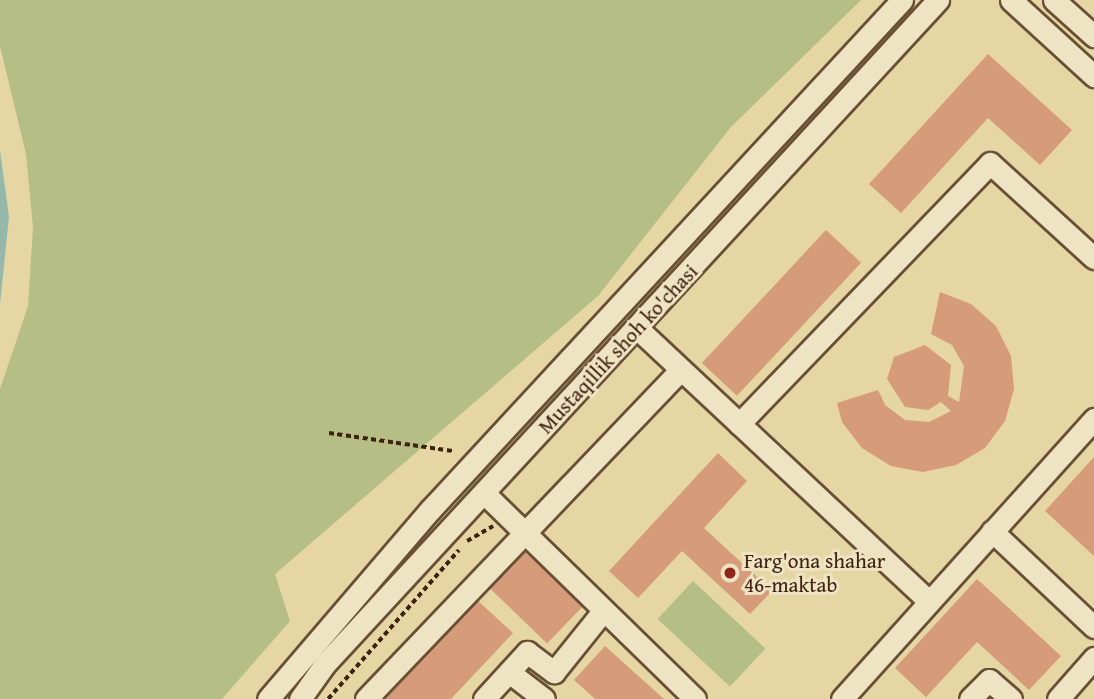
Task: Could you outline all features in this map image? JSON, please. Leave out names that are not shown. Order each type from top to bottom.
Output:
[{"type":"street","name":"Mustaqillik shoh ko'chasi","points":[[268,699],[430,510],[902,0]]},
{"type":"street","name":"Mustaqillik shoh ko'chasi","points":[[300,699],[325,664],[938,0]]},
{"type":"street","points":[[1011,0],[1094,76]]},
{"type":"street","points":[[1054,0],[1094,36]]},
{"type":"street","points":[[739,424],[990,163],[1094,258]]},
{"type":"street","points":[[637,328],[929,601]]},
{"type":"street","points":[[366,699],[527,536],[679,370]]},
{"type":"street","points":[[842,699],[1094,419]]},
{"type":"street","points":[[484,493],[695,699]]},
{"type":"street","points":[[992,531],[1094,627]]},
{"type":"street","points":[[484,699],[527,652],[554,672],[603,611]]},
{"type":"street","points":[[1058,699],[1094,658]]},
{"type":"street","points":[[509,672],[544,699]]},
{"type":"street","points":[[970,699],[989,680],[1011,699]]},
{"type":"path","points":[[329,433],[453,451]]},
{"type":"path","points":[[328,699],[469,539],[507,518]]},
{"type":"green space","points":[[0,0],[861,0],[731,127],[598,296],[275,574],[290,621],[222,699],[0,699],[0,389],[28,306],[33,228],[26,154],[0,46]]},
{"type":"green space","points":[[577,367],[582,372],[515,439],[510,434]]},
{"type":"green space","points":[[505,445],[511,450],[447,527],[441,522]]},
{"type":"green space","points":[[693,581],[765,649],[730,687],[658,619]]},
{"type":"shaded area","points":[[0,150],[9,217],[0,304]]},
{"type":"building","points":[[988,54],[1072,130],[1040,165],[988,118],[901,213],[869,184]]},
{"type":"building","points":[[826,230],[861,263],[737,396],[702,363]]},
{"type":"building","points":[[940,292],[971,304],[996,326],[1011,356],[1014,389],[1005,421],[985,448],[956,465],[923,472],[891,466],[862,448],[842,422],[837,403],[878,390],[885,405],[905,420],[929,422],[951,411],[941,402],[928,410],[905,407],[887,379],[894,357],[925,345],[951,365],[948,396],[959,402],[964,366],[952,345],[931,334]]},
{"type":"building","points":[[718,453],[747,481],[704,528],[772,591],[750,614],[682,551],[638,598],[609,571]]},
{"type":"building","points":[[1094,457],[1094,556],[1045,511]]},
{"type":"building","points":[[522,547],[583,606],[547,643],[486,584]]},
{"type":"building","points":[[977,579],[1061,656],[1029,690],[977,642],[926,697],[895,668]]},
{"type":"building","points":[[477,600],[513,633],[451,699],[383,699]]},
{"type":"building","points":[[605,646],[664,699],[595,699],[574,680]]},
{"type":"place","name":"Farg'ona shahar 46-maktab","points":[[730,573]]}]
